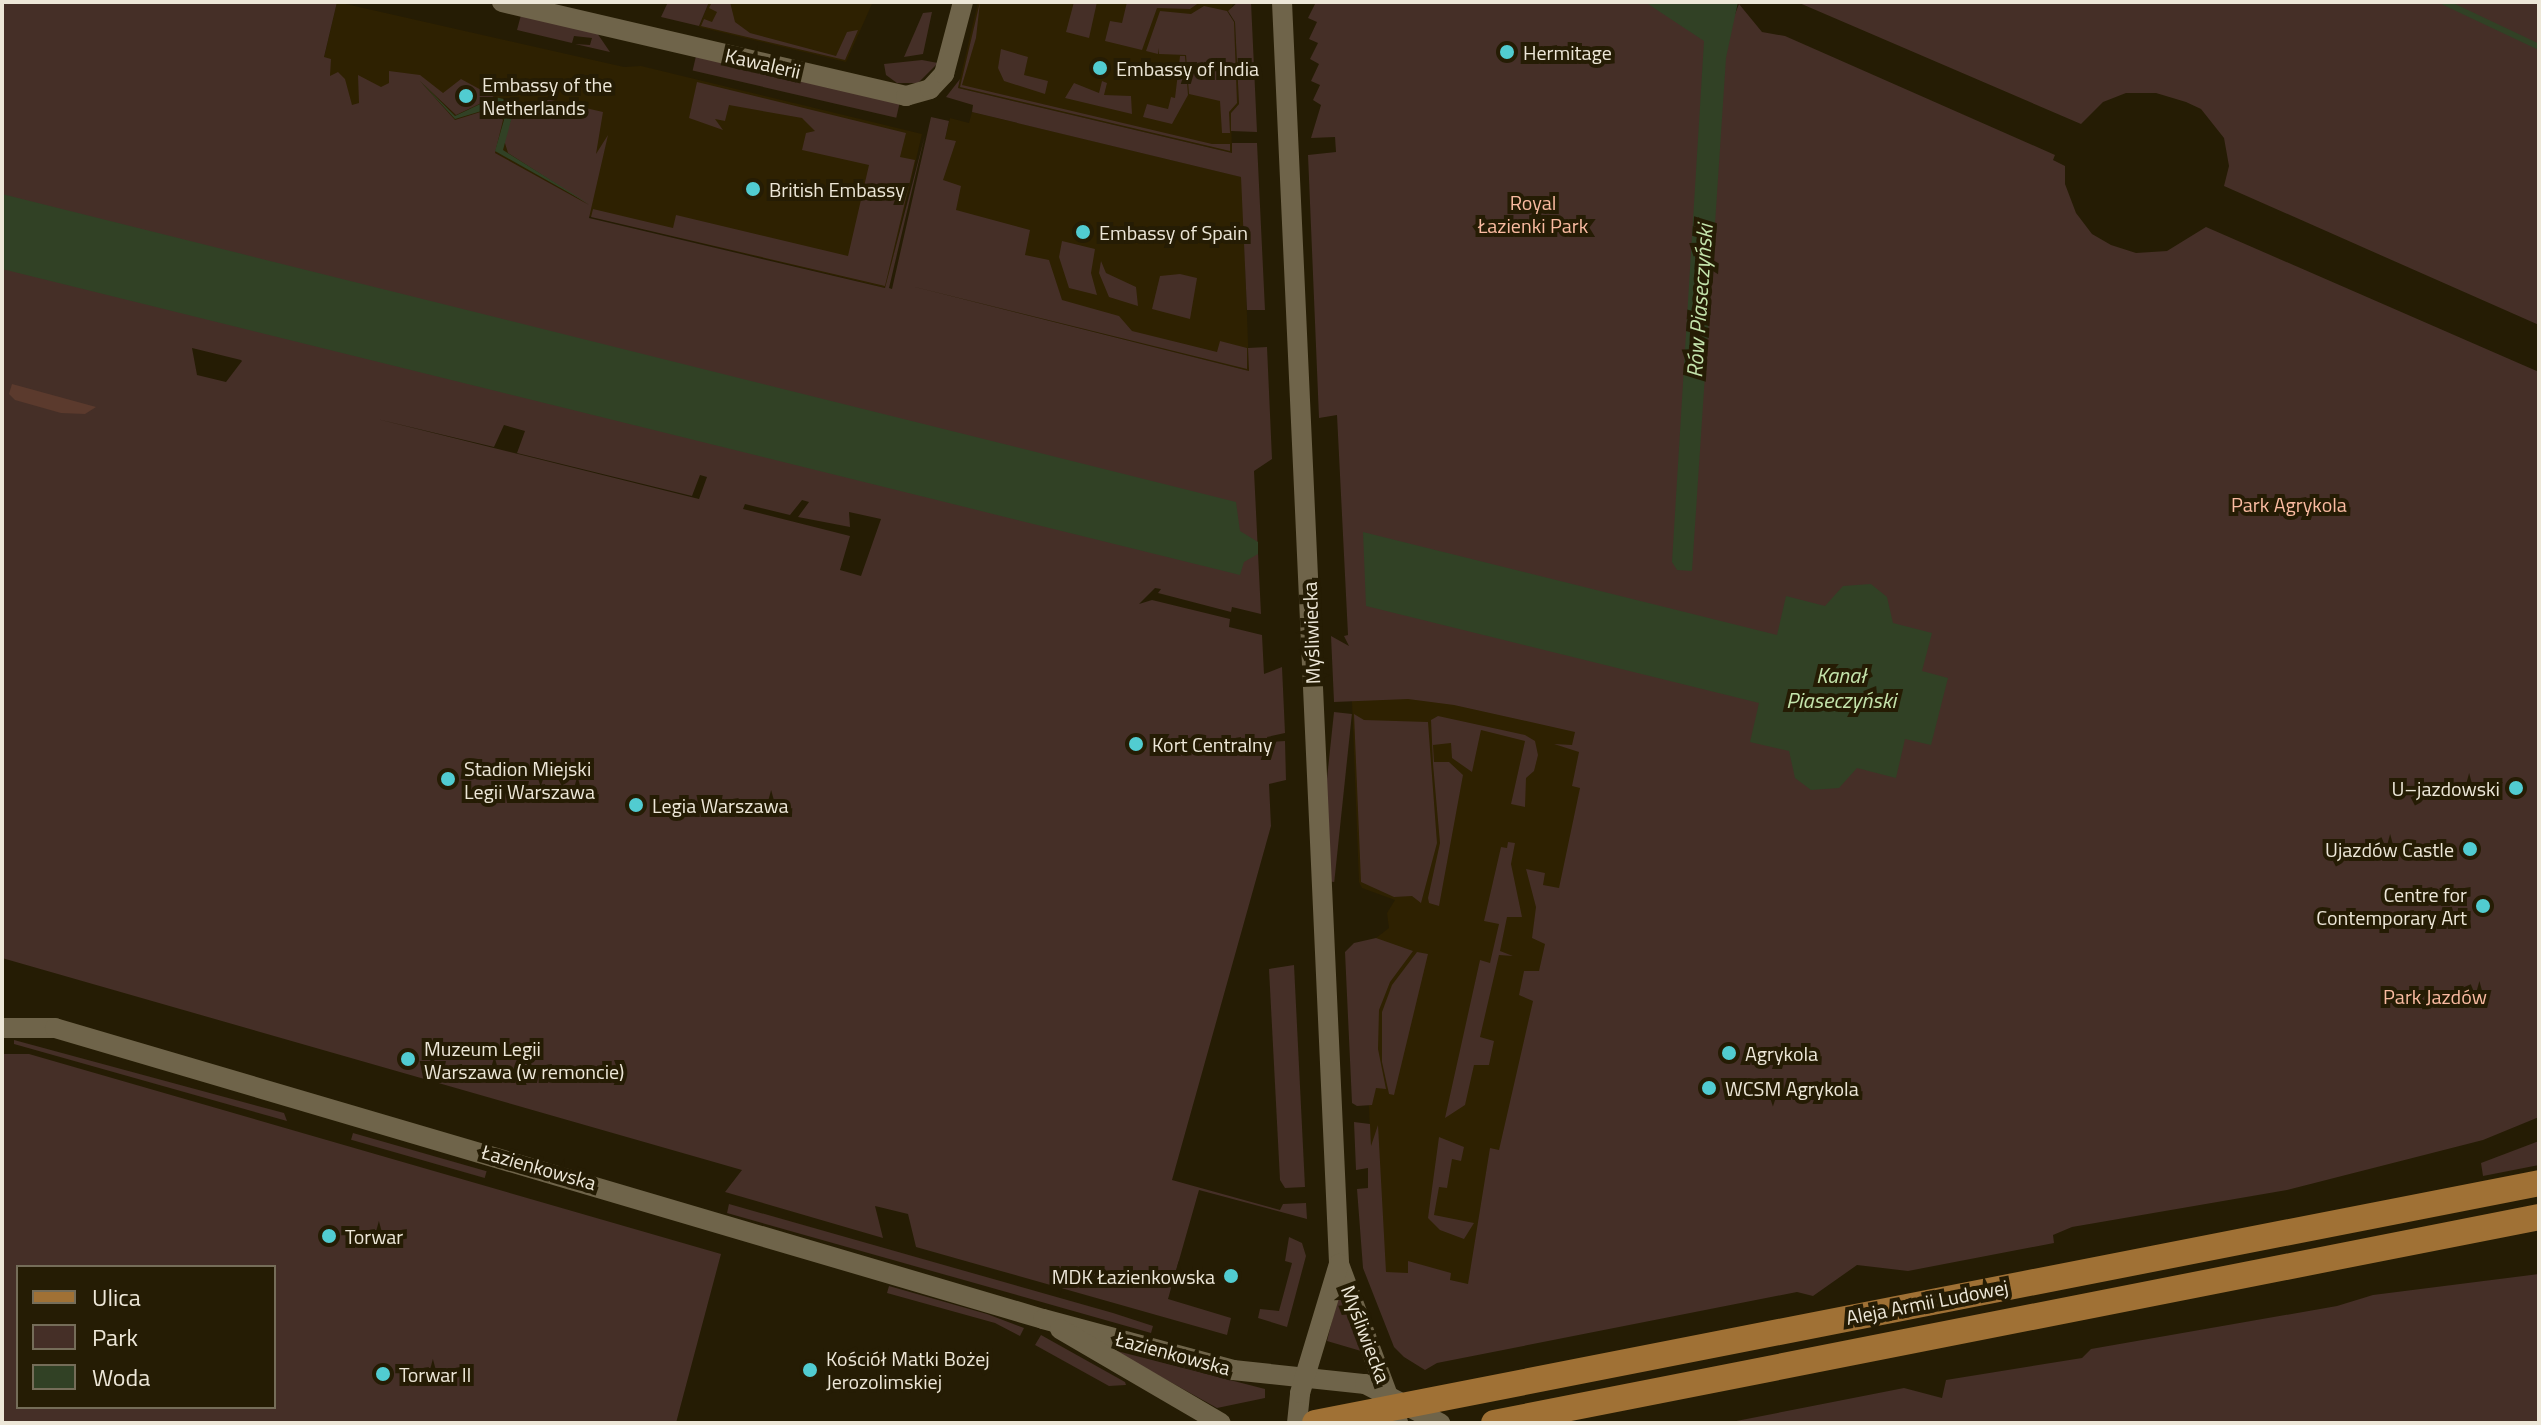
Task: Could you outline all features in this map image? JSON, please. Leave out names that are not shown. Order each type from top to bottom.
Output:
[{"type":"main road","name":"Aleja Armii Ludowej","points":[[1315,1423],[2539,1183]]},
{"type":"main road","name":"Aleja Armii Ludowej","points":[[1494,1423],[2539,1217]]},
{"type":"street","name":"Kawalerii","points":[[502,2],[913,95],[930,89],[944,74],[963,2]]},
{"type":"street","name":"Myśliwiecka","points":[[1282,2],[1339,1264],[1390,1395],[1440,1423]]},
{"type":"street","name":"Łazienkowska","points":[[2,1016],[578,1178],[1043,1319],[1248,1373],[1354,1381],[1390,1395]]},
{"type":"street","name":"Łazienkowska","points":[[2,1028],[31,1026]]},
{"type":"street","name":"Myśliwiecka","points":[[1297,1423],[1305,1378],[1339,1264]]},
{"type":"street","name":"Łazienkowska","points":[[1043,1319],[1221,1423]]},
{"type":"street","points":[[1390,1395],[1398,1423]]},
{"type":"shaded area","points":[[337,2],[624,67],[641,66],[922,134],[886,288],[303,147]]},
{"type":"shaded area","points":[[709,2],[872,4],[846,62],[699,27]]},
{"type":"shaded area","name":"Embassy of India","points":[[978,2],[1234,2],[1229,14],[1235,22],[1239,104],[1231,113],[1232,153],[958,88]]},
{"type":"shaded area","name":"Embassy of Spain","points":[[972,112],[1242,177],[1249,371],[910,286],[950,118],[969,123]]},
{"type":"shaded area","points":[[12,384],[96,407],[85,414],[61,413],[15,400],[9,394]]},
{"type":"shaded area","points":[[1351,677],[1595,733],[1466,1316],[1394,1347],[1374,1238],[1363,948],[1389,928],[1387,913],[1395,900],[1362,888],[1359,882]]},
{"type":"green space","name":"Legia Warszawa","points":[[2,2],[337,2],[324,57],[331,59],[330,76],[338,72],[345,79],[352,105],[359,103],[358,75],[381,87],[389,83],[389,71],[420,75],[443,93],[461,79],[494,97],[456,115],[420,81],[455,120],[490,109],[499,112],[503,120],[495,153],[589,205],[508,153],[504,140],[517,102],[540,108],[542,98],[603,112],[596,154],[608,135],[589,218],[885,288],[925,135],[889,288],[892,289],[931,117],[949,121],[945,139],[956,141],[943,180],[961,186],[956,210],[1030,230],[1025,255],[1049,260],[1062,300],[1119,316],[1132,331],[1217,352],[1220,341],[1247,348],[1247,369],[911,286],[1249,371],[1248,348],[1267,347],[1272,459],[1254,471],[1261,614],[1232,607],[1231,612],[1158,593],[1161,589],[1155,588],[1139,604],[1152,600],[1230,619],[1229,627],[1262,635],[1264,674],[1282,667],[1285,733],[1267,737],[1268,742],[1285,741],[1286,780],[1269,784],[1271,826],[1172,1180],[1280,1210],[1283,1204],[1306,1203],[1307,1219],[1199,1190],[1168,1299],[1231,1318],[1227,1335],[916,1247],[908,1214],[875,1206],[883,1238],[725,1192],[742,1170],[2,958]],"holes":[[[192,348],[241,360],[242,361],[226,382],[197,375]],[[377,419],[494,447],[504,425],[525,431],[517,453],[692,496],[700,475],[707,477],[699,499]],[[802,500],[809,502],[798,517],[850,527],[849,512],[881,519],[861,576],[840,570],[850,536],[743,509],[745,504],[790,515]]]},
{"type":"green space","points":[[668,2],[709,2],[699,26],[661,17]]},
{"type":"green space","points":[[712,2],[730,2],[735,22],[750,33],[836,56],[847,32],[858,30],[845,60],[701,26],[704,19],[712,22],[717,12],[709,8]]},
{"type":"green space","points":[[980,2],[976,38],[962,85],[1212,144],[1230,144],[1230,151],[960,87]]},
{"type":"green space","points":[[1074,2],[1097,2],[1089,38],[1066,32]]},
{"type":"green space","points":[[1127,2],[1200,2],[1190,9],[1157,8],[1142,50],[1105,41],[1110,21],[1122,23]]},
{"type":"green space","points":[[1238,2],[1251,2],[1257,132],[1231,131],[1231,113],[1239,104],[1235,22],[1228,11]]},
{"type":"green space","points":[[1316,2],[1690,2],[1733,19],[1739,4],[1762,32],[1785,36],[2055,155],[2053,160],[2065,166],[2065,184],[2076,213],[2092,234],[2111,245],[2136,253],[2167,251],[2206,227],[2539,372],[2539,1117],[2483,1140],[2287,1190],[2072,1227],[2053,1235],[2054,1243],[1908,1271],[1857,1265],[1813,1296],[1797,1292],[1437,1363],[1425,1370],[1404,1357],[1394,1347],[1363,1268],[1357,1189],[1368,1188],[1368,1168],[1356,1170],[1354,1122],[1370,1124],[1371,1146],[1378,1125],[1386,1272],[1408,1273],[1408,1261],[1451,1273],[1450,1280],[1468,1284],[1490,1148],[1499,1150],[1533,1001],[1519,995],[1524,971],[1539,971],[1545,944],[1532,938],[1536,907],[1526,869],[1545,873],[1543,885],[1559,888],[1580,788],[1572,786],[1579,752],[1554,744],[1572,745],[1575,732],[1454,705],[1408,699],[1334,702],[1331,636],[1349,646],[1344,636],[1348,635],[1337,415],[1319,418],[1308,155],[1336,152],[1335,137],[1311,138],[1321,105],[1313,100],[1320,85],[1311,81],[1319,64],[1310,59],[1318,43],[1309,39],[1317,22],[1308,18]]},
{"type":"green space","points":[[1797,2],[2539,2],[2539,325],[2224,186],[2229,166],[2224,138],[2201,109],[2186,102],[2156,93],[2126,93],[2103,102],[2081,124]]},
{"type":"green space","points":[[1204,6],[1227,11],[1234,22],[1237,103],[1229,112],[1230,133],[1222,133],[1220,101],[1189,94],[1186,55],[1159,54],[1159,48],[1158,54],[1146,51],[1160,11],[1191,14]]},
{"type":"green space","points":[[932,12],[923,54],[904,57],[923,13]]},
{"type":"green space","points":[[521,15],[597,33],[610,52],[575,44],[590,45],[592,38],[574,36],[572,43],[517,30]]},
{"type":"green space","points":[[1001,49],[1028,57],[1024,75],[1048,81],[1045,94],[1004,81],[998,68]]},
{"type":"green space","points":[[696,56],[900,103],[896,118],[693,71]]},
{"type":"green space","points":[[1180,56],[1185,56],[1188,95],[1172,124],[1143,117],[1147,104],[1168,109],[1171,97],[1175,98]]},
{"type":"green space","points":[[922,60],[938,63],[918,83],[897,83],[886,75],[884,64]]},
{"type":"green space","points":[[960,79],[958,88],[1232,153],[1232,143],[1257,143],[1265,310],[1247,310],[1241,177],[972,112],[973,105],[946,97]]},
{"type":"green space","points":[[1102,81],[1107,83],[1104,95],[1131,96],[1132,114],[1065,98],[1074,83],[1099,93]]},
{"type":"green space","points":[[697,82],[906,133],[900,157],[915,160],[885,286],[591,217],[593,209],[673,228],[676,215],[848,256],[869,165],[802,150],[806,133],[815,131],[802,118],[729,105],[725,121],[715,119],[723,130],[689,118]]},
{"type":"green space","points":[[1062,241],[1095,249],[1091,273],[1097,295],[1069,288],[1059,257]]},
{"type":"green space","points":[[1101,261],[1106,273],[1136,287],[1138,306],[1109,297],[1099,273]]},
{"type":"green space","points":[[1180,274],[1197,278],[1190,319],[1152,309],[1160,276]]},
{"type":"green space","points":[[1334,712],[1352,714],[1334,882],[1316,880]]},
{"type":"green space","points":[[1354,714],[1364,720],[1428,722],[1437,843],[1421,903],[1412,896],[1394,897],[1361,882]]},
{"type":"green space","points":[[1438,716],[1525,735],[1535,741],[1538,755],[1534,771],[1526,778],[1525,807],[1511,804],[1525,741],[1481,730],[1472,772],[1452,758],[1451,743],[1433,745],[1434,762],[1449,762],[1463,775],[1439,906],[1429,903],[1428,898],[1440,843],[1433,764],[1431,720]]},
{"type":"green space","points":[[1508,842],[1515,843],[1511,864],[1522,917],[1507,917],[1500,951],[1513,956],[1499,955],[1480,1037],[1494,1041],[1489,1065],[1474,1065],[1465,1105],[1445,1118],[1480,960],[1490,963],[1499,924],[1484,921],[1501,847],[1507,848]]},
{"type":"green space","points":[[1376,938],[1413,951],[1390,982],[1379,1010],[1378,1049],[1386,1089],[1376,1088],[1372,1105],[1357,1106],[1352,1103],[1345,952],[1354,943]]},
{"type":"green space","points":[[1417,952],[1428,954],[1394,1095],[1389,1094],[1382,1062],[1382,1012],[1392,985]]},
{"type":"green space","points":[[1294,965],[1305,1187],[1285,1188],[1280,1180],[1269,969]]},
{"type":"green space","points":[[14,1040],[284,1113],[287,1121],[14,1044]]},
{"type":"green space","name":"Torwar","points":[[2,1054],[29,1054],[721,1254],[676,1423],[2,1423]]},
{"type":"green space","points":[[353,1133],[487,1171],[485,1178],[351,1140]]},
{"type":"green space","points":[[1439,1137],[1464,1147],[1461,1161],[1452,1159],[1447,1188],[1439,1187],[1434,1215],[1474,1223],[1464,1239],[1440,1230],[1428,1218]]},
{"type":"green space","points":[[2539,1141],[2539,1165],[2483,1176],[2481,1163]]},
{"type":"green space","points":[[729,1204],[1113,1313],[1153,1326],[1151,1333],[727,1213]]},
{"type":"green space","points":[[1289,1237],[1302,1243],[1306,1256],[1287,1327],[1258,1318],[1260,1309],[1279,1311],[1292,1263],[1285,1261]]},
{"type":"green space","points":[[2539,1274],[2539,1423],[1726,1423],[1904,1388],[1942,1398],[1946,1380],[2082,1358],[2091,1349],[2337,1306],[2373,1295]]},
{"type":"green space","points":[[889,1286],[1024,1328],[1020,1336],[995,1323],[887,1293]]},
{"type":"green space","points":[[1339,1293],[1361,1351],[1327,1341]]},
{"type":"green space","points":[[1041,1335],[1126,1385],[1109,1386],[1035,1345]]},
{"type":"green space","points":[[1113,1350],[1265,1389],[1265,1398],[1217,1408]]},
{"type":"water","name":"Rów Piaseczyński","points":[[1645,2],[1738,2],[1726,58],[1692,571],[1677,570],[1672,562],[1704,41]]},
{"type":"water","points":[[420,81],[455,116],[495,97],[516,102],[503,150],[589,204],[495,151],[504,120],[500,111],[488,109],[455,119]]},
{"type":"water","points":[[2,194],[1236,502],[1240,531],[1258,542],[1258,554],[1244,562],[1240,575],[2,269]]},
{"type":"water","name":"Kanał Piaseczyński","points":[[1363,532],[1777,635],[1786,596],[1825,606],[1843,586],[1871,584],[1887,597],[1893,623],[1932,633],[1922,671],[1948,678],[1931,745],[1905,739],[1896,778],[1857,768],[1839,788],[1811,790],[1795,778],[1789,751],[1750,742],[1759,703],[1366,606]]},
{"type":"waterway","points":[[2444,2],[2539,47]]},
{"type":"place","name":"Hermitage","points":[[1507,52]]},
{"type":"place","name":"Embassy of India","points":[[1100,68]]},
{"type":"place","name":"Embassy of the Netherlands","points":[[466,96]]},
{"type":"place","name":"British Embassy","points":[[753,189]]},
{"type":"place","name":"Embassy of Spain","points":[[1083,232]]},
{"type":"place","name":"Kort Centralny","points":[[1136,744]]},
{"type":"place","name":"Stadion Miejski Legii Warszawa","points":[[448,779]]},
{"type":"place","name":"U–jazdowski","points":[[2516,788]]},
{"type":"place","name":"Legia Warszawa","points":[[636,805]]},
{"type":"place","name":"Ujazdów Castle","points":[[2470,849]]},
{"type":"place","name":"Centre for Contemporary Art","points":[[2483,906]]},
{"type":"place","name":"Agrykola","points":[[1729,1053]]},
{"type":"place","name":"Muzeum Legii Warszawa (w remoncie)","points":[[408,1059]]},
{"type":"place","name":"WCSM Agrykola","points":[[1709,1088]]},
{"type":"place","name":"Torwar","points":[[329,1236]]},
{"type":"place","name":"MDK Łazienkowska","points":[[1231,1276]]},
{"type":"place","name":"Kościół Matki Bożej Jerozolimskiej","points":[[810,1370]]},
{"type":"place","name":"Torwar II","points":[[383,1374]]},
{"type":"park label","name":"Royal Łazienki Park","points":[[1533,214]]},
{"type":"park label","name":"Park Agrykola","points":[[2289,504]]},
{"type":"park label","name":"Park Jazdów","points":[[2435,996]]}]
